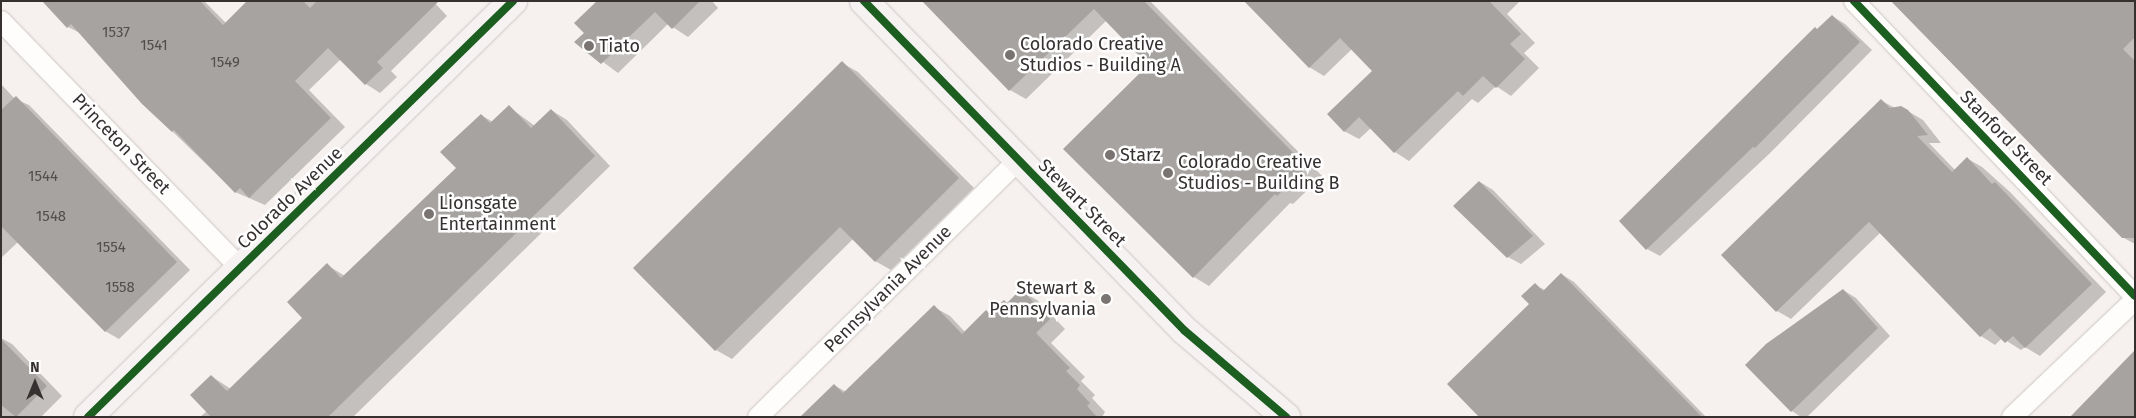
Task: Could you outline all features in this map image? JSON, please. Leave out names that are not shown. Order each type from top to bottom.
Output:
[{"type":"street","name":"Stewart Street","points":[[864,1],[1018,161],[1185,330],[1286,417]]},
{"type":"street","name":"Stanford Street","points":[[1854,1],[2135,296]]},
{"type":"street","name":"Colorado Avenue","points":[[88,417],[240,268],[500,5]]},
{"type":"street","name":"Princeton Street","points":[[1,21],[240,268]]},
{"type":"street","name":"Pennsylvania Avenue","points":[[758,417],[1018,161]]},
{"type":"street","points":[[2012,417],[2135,300]]},
{"type":"building","points":[[42,1],[200,1],[223,25],[247,1],[303,1],[310,8],[317,1],[439,1],[377,62],[383,68],[365,85],[328,48],[295,81],[331,118],[249,198],[240,188],[235,193],[174,130],[172,132],[142,104],[71,24],[67,28]]},
{"type":"building","points":[[597,1],[700,1],[672,29],[655,12],[601,64],[574,42],[584,33],[574,23]]},
{"type":"building","points":[[922,1],[1144,1],[1307,167],[1277,196],[1275,194],[1193,278],[1063,149],[1148,65],[1094,9],[1009,91]]},
{"type":"building","points":[[1244,1],[1489,1],[1521,34],[1510,44],[1525,59],[1496,88],[1483,76],[1463,96],[1458,91],[1394,153],[1359,117],[1344,132],[1327,114],[1372,71],[1340,38],[1309,68]]},
{"type":"building","points":[[1891,1],[2135,1],[2135,37],[2123,49],[2135,61],[2135,238],[2122,238]]},
{"type":"building","points":[[1832,15],[1860,42],[1755,148],[1753,147],[1646,250],[1619,221],[1815,27],[1817,29]]},
{"type":"building","points":[[842,61],[959,178],[875,262],[840,227],[715,351],[633,268]]},
{"type":"building","points":[[16,96],[177,262],[105,332],[1,226],[1,110]]},
{"type":"building","points":[[1881,99],[1890,108],[1901,106],[1908,110],[1928,135],[1917,136],[1952,172],[1967,157],[1992,184],[1995,182],[2092,284],[2025,348],[2013,336],[2005,343],[1990,328],[1980,337],[1869,222],[1776,312],[1721,255]]},
{"type":"building","points":[[509,105],[531,128],[551,109],[595,156],[328,417],[211,417],[190,395],[211,375],[227,391],[302,318],[287,302],[327,263],[341,278],[456,168],[440,152],[481,114],[490,123]]},
{"type":"building","points":[[1479,181],[1533,236],[1507,258],[1453,206]]},
{"type":"building","points":[[1561,273],[1702,417],[1479,417],[1447,384],[1529,304],[1521,296],[1535,283],[1543,291]]},
{"type":"building","points":[[1021,289],[1050,319],[1036,333],[1070,368],[1066,371],[1080,385],[1077,389],[1090,403],[1087,406],[1097,417],[800,417],[834,384],[843,393],[934,305],[962,334],[986,310],[989,313],[1004,300],[1007,303]]},
{"type":"building","points":[[1843,289],[1878,328],[1791,412],[1745,365],[1766,344]]},
{"type":"building","points":[[1,339],[47,386],[16,417],[1,405]]},
{"type":"building","points":[[2135,350],[2135,417],[2070,417]]},
{"type":"cycle path","points":[[88,417],[513,1]]},
{"type":"cycle path","points":[[864,1],[1185,331],[1286,417]]},
{"type":"cycle path","points":[[1854,1],[2135,296]]},
{"type":"place","name":"Tiato","points":[[589,46]]},
{"type":"place","name":"Colorado Creative Studios - Building A","points":[[1010,55]]},
{"type":"place","name":"Starz","points":[[1110,155]]},
{"type":"place","name":"Colorado Creative Studios - Building B","points":[[1168,173]]},
{"type":"place","name":"Lionsgate Entertainment","points":[[429,214]]},
{"type":"place","name":"Stewart & Pennsylvania","points":[[1106,299]]}]
